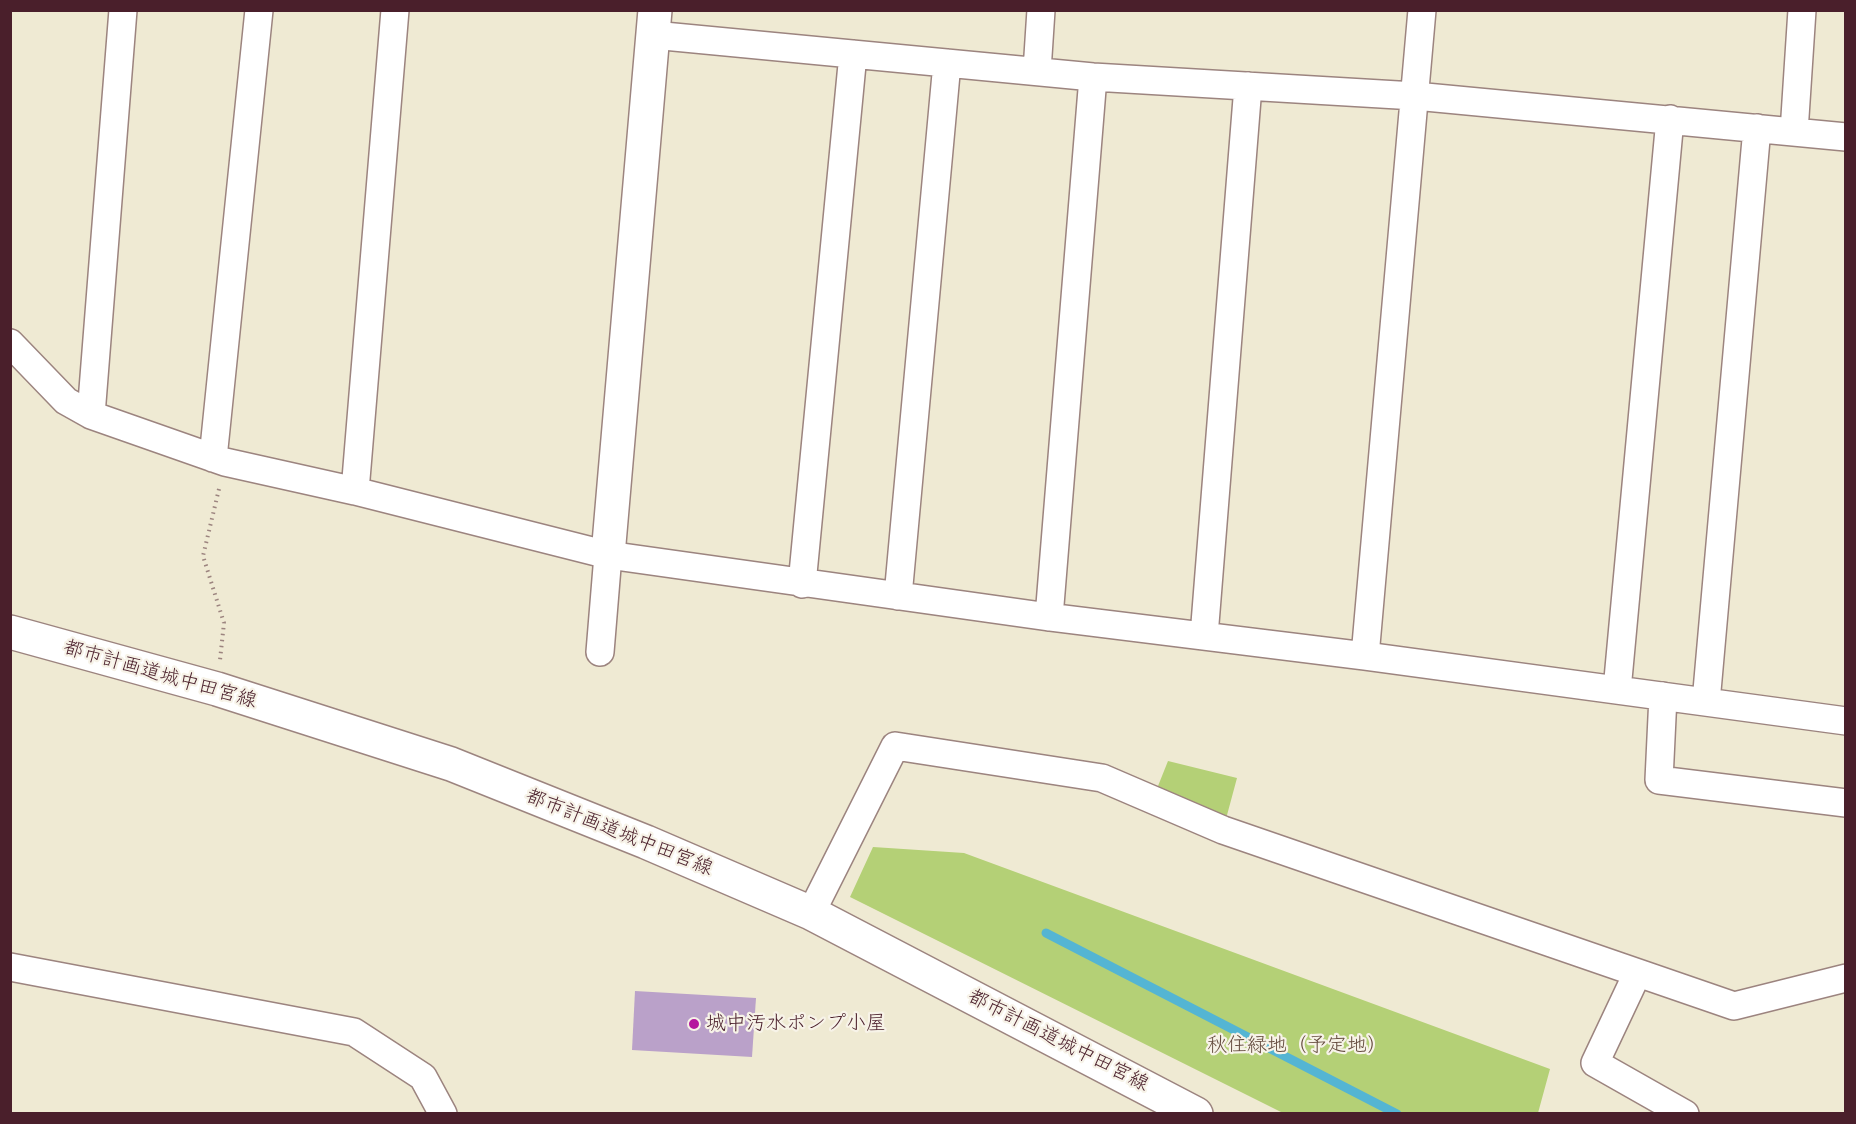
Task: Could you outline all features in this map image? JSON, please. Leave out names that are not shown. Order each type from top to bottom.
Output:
[{"type":"street","points":[[91,415],[123,10]]},
{"type":"street","points":[[219,460],[259,10]]},
{"type":"street","points":[[355,491],[395,10]]},
{"type":"street","points":[[1036,71],[1041,10]]},
{"type":"street","points":[[1365,656],[1422,10]]},
{"type":"street","points":[[1794,132],[1802,10]]},
{"type":"street","points":[[600,652],[654,23],[853,54],[947,63],[1093,76],[1415,96],[1845,137]]},
{"type":"street","points":[[802,584],[853,54]]},
{"type":"street","points":[[898,596],[947,63]]},
{"type":"street","points":[[1049,617],[1093,76]]},
{"type":"street","points":[[1204,636],[1248,86]]},
{"type":"street","points":[[1617,690],[1670,119]]},
{"type":"street","points":[[1706,702],[1757,128]]},
{"type":"street","points":[[10,343],[66,401],[91,415],[219,460],[355,491],[608,555],[1049,617],[1365,656],[1845,720]]},
{"type":"street","name":"都市計画道城中田宮線","points":[[10,632],[217,690],[451,764],[646,842],[811,913],[1196,1113]]},
{"type":"street","points":[[1663,696],[1659,780],[1845,803]]},
{"type":"street","points":[[811,913],[895,746],[1102,778],[1223,830],[1734,1006],[1845,978]]},
{"type":"street","points":[[10,967],[354,1032],[423,1077],[443,1113]]},
{"type":"street","points":[[1636,974],[1595,1063],[1685,1113]]},
{"type":"path","points":[[217,690],[224,624],[203,556],[219,460]]},
{"type":"green space","points":[[1168,761],[1237,778],[1223,830],[1152,801]]},
{"type":"green space","name":"秋住緑地（予定地）","points":[[873,847],[964,853],[1550,1069],[1538,1113],[1283,1113],[850,897]]},
{"type":"building","name":"城中汚水ポンプ小屋","points":[[635,991],[756,998],[752,1057],[632,1050]]},
{"type":"waterway","points":[[1046,933],[1397,1114]]},
{"type":"place","name":"城中汚水ポンプ小屋","points":[[694,1024]]}]
